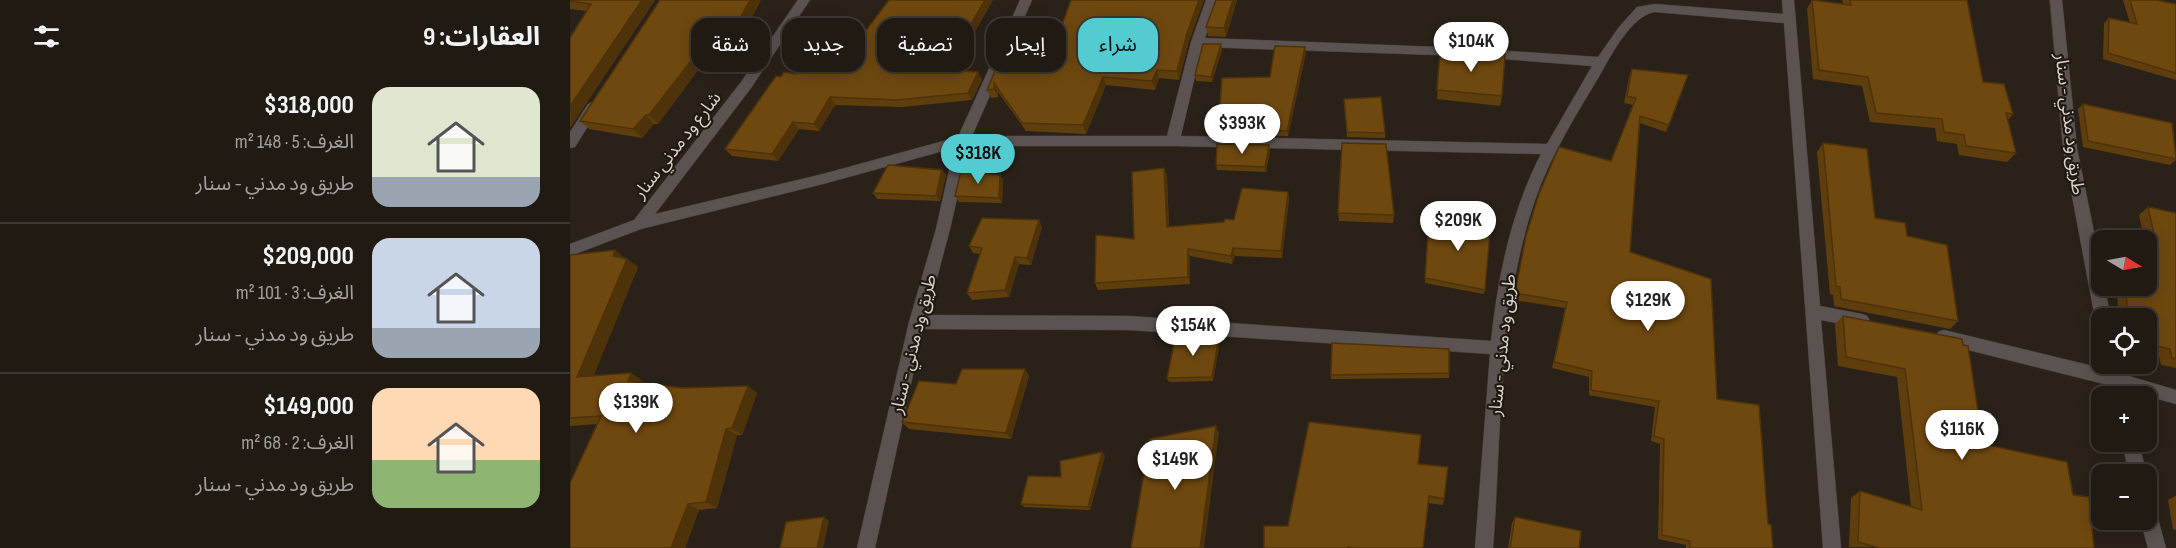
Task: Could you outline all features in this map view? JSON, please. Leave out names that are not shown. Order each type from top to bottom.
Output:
[{"type":"street","name":"شارع ود مدني سنار","points":[[639,224],[746,85],[804,0]]},
{"type":"street","name":"طريق ود مدني - سنار","points":[[866,548],[917,322],[943,229],[963,141],[1026,0]]},
{"type":"street","points":[[1173,141],[1197,42],[1212,0]]},
{"type":"street","points":[[1788,0],[1832,548]]},
{"type":"street","name":"طريق ود مدني - سنار","points":[[2056,0],[2070,148],[2101,308]]},
{"type":"street","name":"طريق ود مدني - سنار","points":[[1484,548],[1499,348],[1511,266],[1523,213],[1550,149],[1601,62],[1641,10],[1655,8],[1789,19]]},
{"type":"street","points":[[1197,42],[1464,52],[1601,62]]},
{"type":"street","points":[[570,143],[603,92]]},
{"type":"street","points":[[570,250],[639,224],[823,179],[963,141],[1173,141],[1550,149]]},
{"type":"street","points":[[1812,311],[1882,325]]},
{"type":"street","points":[[917,322],[1129,323],[1499,348]]},
{"type":"street","points":[[1929,334],[2091,367]]},
{"type":"street","points":[[2120,374],[2176,397]]},
{"type":"street","points":[[2152,530],[2157,548]]},
{"type":"building","points":[[570,0],[642,0],[570,106],[570,38],[591,4]]},
{"type":"building","points":[[660,0],[750,0],[740,18],[691,18],[691,61],[649,115],[646,115],[633,129],[580,121]]},
{"type":"building","points":[[889,0],[985,0],[974,19],[877,18],[877,72],[978,72],[968,93],[897,100],[830,97],[814,124],[793,122],[772,154],[725,149],[776,76],[781,77],[784,72],[796,74],[797,72],[865,72],[865,32]]},
{"type":"building","points":[[1071,0],[1199,0],[1177,71],[1158,70],[1158,18],[1078,18],[1078,72],[1156,72],[1152,81],[1103,77],[1083,125],[1022,123],[994,83],[994,89],[987,90],[995,72],[1066,72],[1065,18]]},
{"type":"building","points":[[1216,0],[1233,0],[1224,28],[1206,27]]},
{"type":"building","points":[[1812,0],[1851,5],[1850,0],[1967,0],[1983,82],[2004,84],[2013,114],[2006,113],[2016,153],[1966,146],[1964,135],[1944,132],[1942,119],[1876,113],[1868,77],[1819,70]]},
{"type":"building","points":[[2130,0],[2156,0],[2176,4],[2176,73],[2108,53],[2109,18],[2137,24]]},
{"type":"building","points":[[1203,44],[1221,44],[1211,77],[1195,75]]},
{"type":"building","points":[[1275,46],[1305,47],[1287,131],[1218,129],[1222,78],[1270,77]]},
{"type":"building","points":[[1440,51],[1505,55],[1502,96],[1437,90]]},
{"type":"building","points":[[1632,69],[1688,75],[1669,125],[1640,116],[1630,252],[1711,279],[1717,399],[1759,405],[1768,524],[1771,525],[1773,548],[1690,548],[1690,541],[1662,535],[1664,439],[1654,436],[1659,401],[1591,390],[1592,371],[1554,362],[1567,302],[1515,293],[1526,236],[1539,194],[1559,147],[1611,161],[1636,98],[1627,96]]},
{"type":"building","points":[[1381,97],[1385,133],[1347,132],[1344,99]]},
{"type":"building","points":[[2083,104],[2172,123],[2176,159],[2088,141]]},
{"type":"building","points":[[1342,143],[1386,144],[1394,215],[1338,213]]},
{"type":"building","points":[[1823,143],[1867,149],[1875,218],[1905,223],[1907,236],[1947,245],[1958,321],[1841,299],[1840,287],[1836,286]]},
{"type":"building","points":[[1217,144],[1269,145],[1265,167],[1216,165]]},
{"type":"building","points":[[888,165],[942,170],[936,196],[873,193]]},
{"type":"building","points":[[1164,168],[1167,227],[1224,222],[1225,219],[1234,220],[1242,188],[1288,192],[1281,251],[1233,248],[1231,256],[1188,249],[1188,277],[1095,283],[1096,235],[1134,239],[1132,172]]},
{"type":"building","points":[[961,171],[1000,175],[999,198],[955,196]]},
{"type":"building","points":[[2148,207],[2176,213],[2176,359],[2172,358],[2170,349],[2157,346],[2157,308],[2127,308],[2126,296],[2157,296],[2157,230],[2153,230]]},
{"type":"building","points":[[982,218],[1039,220],[1027,258],[1015,257],[1005,290],[967,293],[982,248],[969,246]]},
{"type":"building","points":[[1429,220],[1491,220],[1485,290],[1425,278]]},
{"type":"building","points":[[615,250],[613,256],[627,259],[577,377],[631,373],[628,381],[682,388],[748,386],[732,428],[726,429],[706,502],[688,504],[671,548],[570,548],[570,483],[601,416],[570,418],[570,255]]},
{"type":"building","points":[[1843,316],[1962,339],[1963,345],[1968,346],[1983,444],[2067,462],[2073,495],[2089,497],[2094,548],[1879,548],[1858,542],[1860,491],[1922,510],[1905,369],[1846,357]]},
{"type":"building","points":[[1176,334],[1219,337],[1212,377],[1167,378]]},
{"type":"building","points":[[1332,343],[1449,349],[1449,373],[1331,375]]},
{"type":"building","points":[[962,369],[1025,369],[1006,433],[902,422],[919,381],[956,384]]},
{"type":"building","points":[[1309,422],[1421,435],[1418,464],[1448,467],[1444,499],[1429,496],[1423,548],[1264,548],[1264,526],[1288,526]]},
{"type":"building","points":[[1216,426],[1200,548],[1131,548],[1150,439]]},
{"type":"building","points":[[1102,452],[1088,507],[1021,504],[1028,476],[1061,477],[1060,461]]},
{"type":"building","points":[[824,517],[817,548],[780,548],[786,522]]},
{"type":"building","points":[[1515,517],[1581,531],[1579,548],[1510,548]]}]
